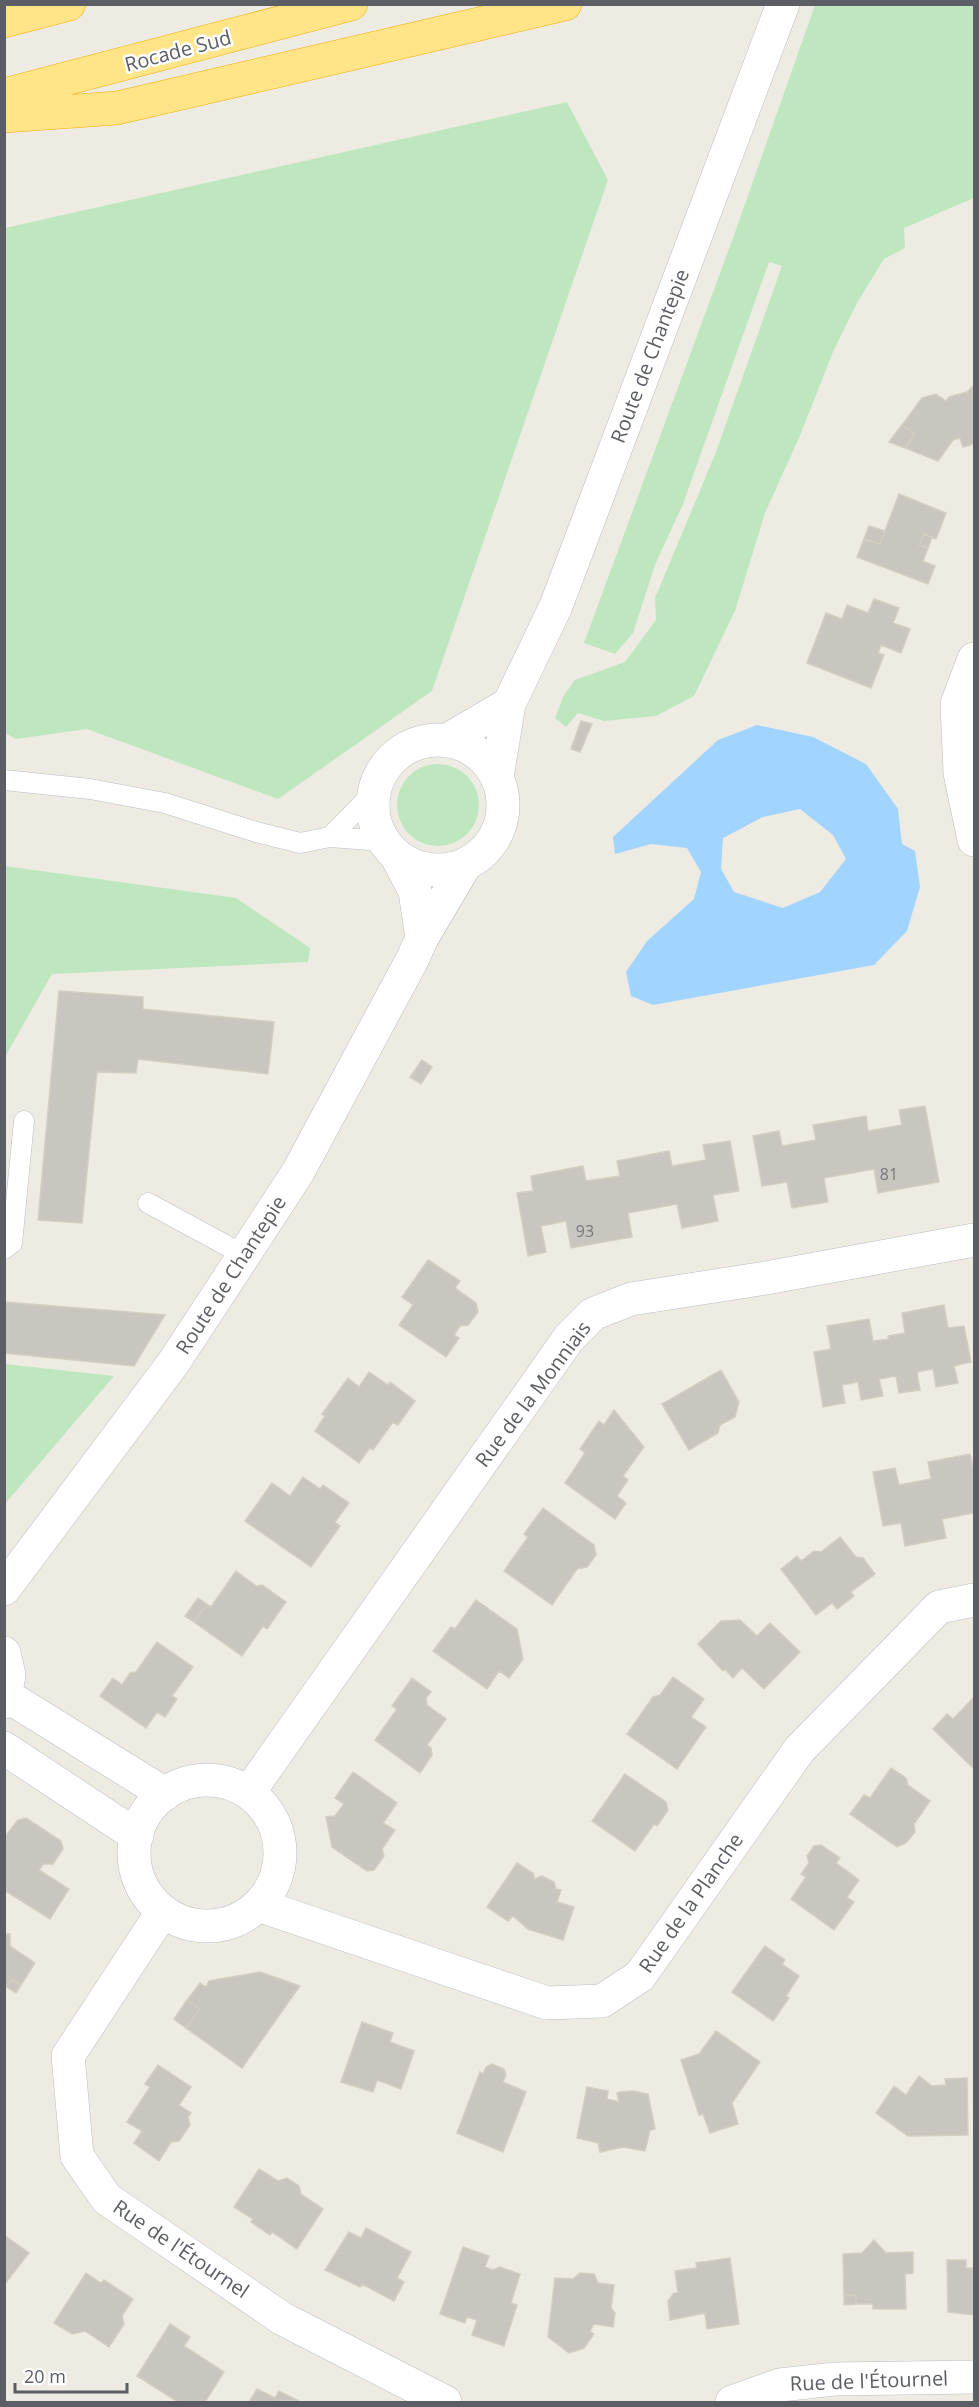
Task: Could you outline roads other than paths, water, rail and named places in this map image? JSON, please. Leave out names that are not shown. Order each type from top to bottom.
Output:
[{"type":"highway","name":"Rocade Sud","points":[[4,95],[351,4]]},
{"type":"highway","points":[[4,116],[117,108],[565,4]]},
{"type":"highway","points":[[4,21],[65,5]]},
{"type":"street","name":"Route de Chantepie","points":[[497,777],[510,704],[556,606],[783,6]]},
{"type":"street","points":[[975,659],[957,704],[960,773],[975,840]]},
{"type":"street","points":[[446,741],[510,704]]},
{"type":"street","points":[[389,848],[411,865],[429,870],[447,870],[465,865],[482,854],[495,837],[499,827],[503,797],[497,777],[484,759],[467,747],[446,741],[426,741],[408,747],[392,759],[380,774],[372,810],[376,826],[389,848],[415,891],[422,938]]},
{"type":"street","name":"Route de Chantepie","points":[[4,1589],[174,1362],[297,1172],[422,938],[465,865]]},
{"type":"street","name":"Rue de la Monniais","points":[[249,1792],[569,1338],[593,1314],[631,1299],[766,1278],[975,1240]]},
{"type":"street","name":"Rue de la Planche","points":[[258,1905],[547,2002],[602,2001],[640,1976],[799,1750],[939,1607],[975,1600]]},
{"type":"street","points":[[4,1653],[9,1675],[6,1699],[165,1794]]},
{"type":"street","points":[[4,1748],[137,1836]]},
{"type":"street","points":[[200,1779],[226,1782],[249,1792],[268,1812],[278,1835],[280,1860],[273,1885],[258,1905],[235,1920],[211,1926],[186,1923],[163,1911],[149,1897],[137,1874],[134,1849],[139,1824],[155,1801],[176,1786],[200,1779]]},
{"type":"street","name":"Rue de l'Étournel","points":[[163,1911],[68,2056],[77,2156],[107,2199],[283,2319],[445,2403]]},
{"type":"street","name":"Rue de l'Étournel","points":[[732,2403],[780,2385],[835,2379],[975,2377]]},
{"type":"lane","points":[[4,780],[90,789],[165,803],[256,832],[300,843],[330,837],[389,848]]},
{"type":"lane","points":[[330,837],[374,793]]},
{"type":"lane","points":[[4,1249],[12,1243],[24,1121]]},
{"type":"lane","points":[[148,1203],[244,1255]]},
{"type":"water","points":[[757,725],[813,737],[866,764],[898,809],[902,844],[915,851],[920,887],[907,931],[874,965],[653,1005],[631,996],[626,972],[647,941],[694,899],[701,872],[687,848],[651,844],[615,854],[613,837],[718,740]],"holes":[[[800,809],[833,835],[846,859],[820,892],[783,908],[734,892],[721,869],[723,838],[763,817]]]}]
